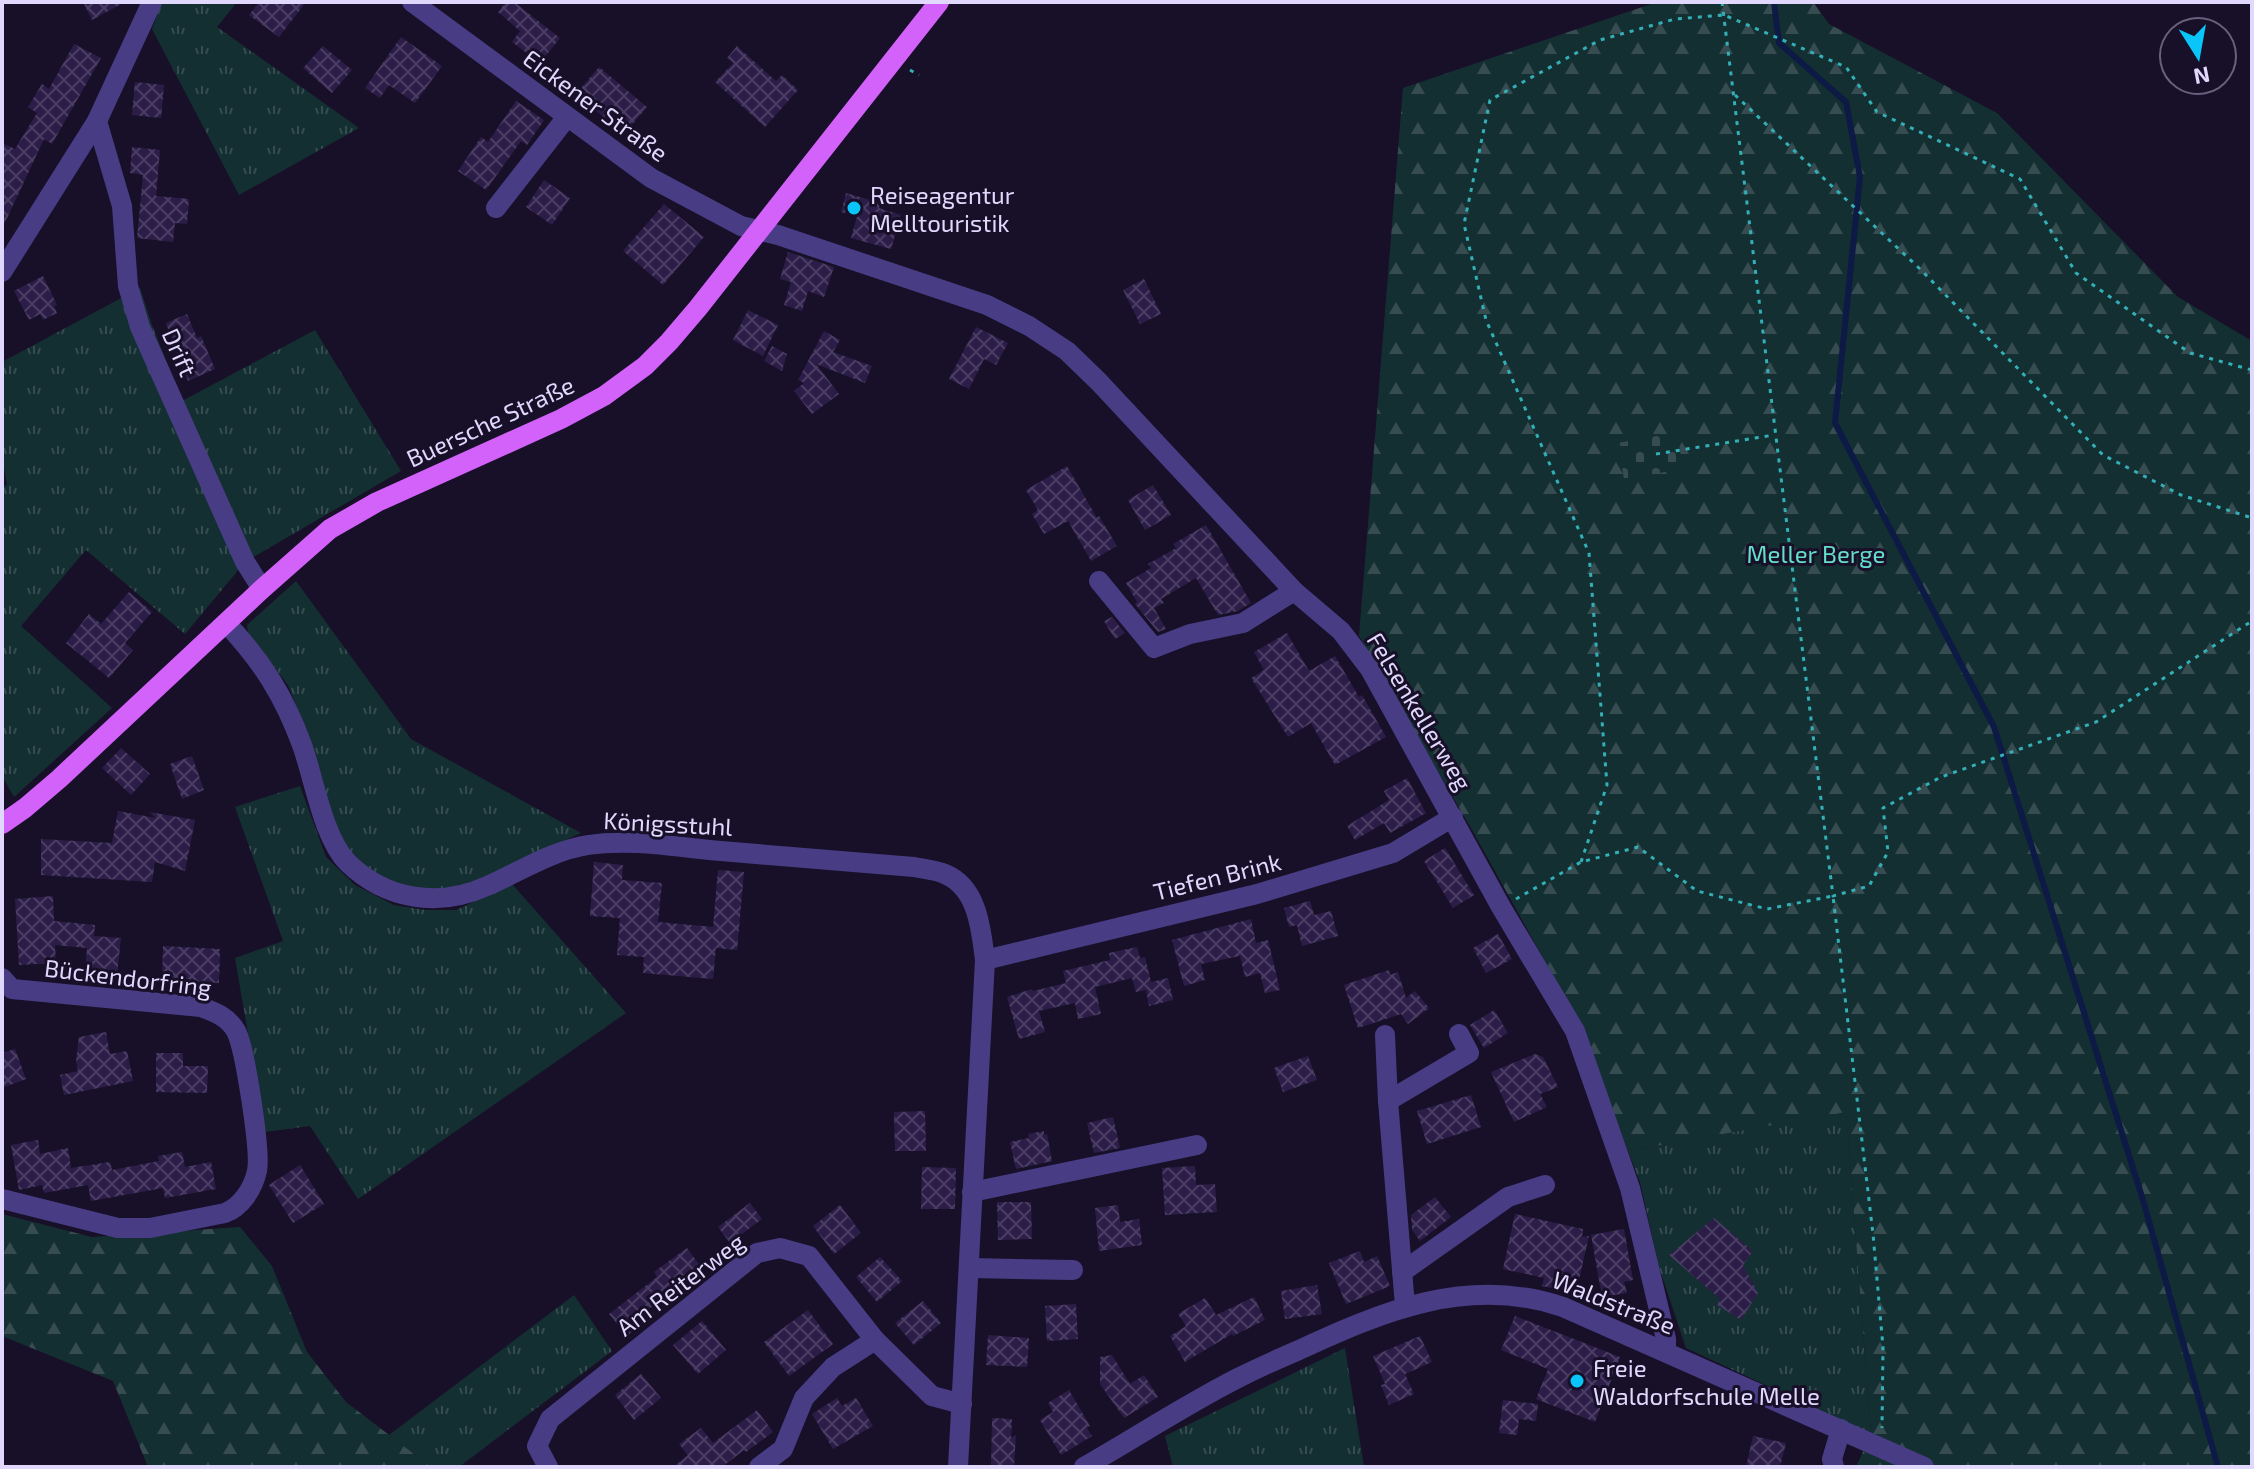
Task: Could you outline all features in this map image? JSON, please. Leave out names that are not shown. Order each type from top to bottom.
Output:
[{"type":"main road","name":"Buersche Straße","points":[[2,824],[59,779],[330,529],[377,502],[561,419],[604,396],[645,366],[669,342],[759,232],[939,2]]},
{"type":"street","points":[[2,272],[97,121],[152,2]]},
{"type":"street","name":"Eickener Straße","points":[[412,2],[651,178],[728,220],[759,232]]},
{"type":"street","points":[[496,208],[567,117]]},
{"type":"street","name":"Drift","points":[[97,121],[122,206],[128,286],[136,316],[245,562],[262,589]]},
{"type":"street","name":"Felsenkellerweg","points":[[759,232],[778,235],[987,305],[1029,326],[1067,351],[1294,591],[1341,631],[1370,669],[1501,907],[1575,1031],[1630,1188],[1666,1339],[1666,1352]]},
{"type":"street","points":[[1099,581],[1154,648],[1190,634],[1243,623],[1294,591]]},
{"type":"street","name":"Königsstuhl","points":[[226,623],[260,662],[285,702],[330,835],[346,861],[374,883],[396,894],[416,898],[451,898],[485,887],[543,858],[588,845],[639,844],[914,867],[946,874],[969,893],[981,929],[985,960],[958,1467]]},
{"type":"street","name":"Tiefen Brink","points":[[985,960],[1257,894],[1393,853],[1453,817]]},
{"type":"street","name":"Bückendorfring","points":[[2,1199],[118,1228],[150,1228],[235,1209],[257,1173],[259,1154],[242,1050],[235,1030],[221,1015],[201,1007],[5,989]]},
{"type":"street","points":[[1388,1101],[1469,1053],[1459,1034]]},
{"type":"street","points":[[1385,1035],[1405,1306]]},
{"type":"street","points":[[972,1192],[1197,1145]]},
{"type":"street","points":[[1402,1272],[1508,1197],[1545,1185]]},
{"type":"street","name":"Am Reiterweg","points":[[548,1467],[537,1446],[550,1419],[757,1253],[780,1248],[809,1256],[875,1340],[932,1396],[962,1404]]},
{"type":"street","points":[[970,1268],[1073,1270]]},
{"type":"street","name":"Waldstraße","points":[[1084,1467],[1236,1379],[1362,1321],[1405,1306],[1466,1295],[1536,1297],[1563,1307],[1924,1467]]},
{"type":"street","points":[[759,1467],[783,1449],[804,1398],[833,1367],[875,1340]]},
{"type":"street","points":[[1834,1467],[1832,1459],[1841,1429]]},
{"type":"path","points":[[1722,2],[1873,1234],[1882,1333],[1882,1448]]},
{"type":"path","points":[[1581,862],[1607,785],[1589,553],[1486,320],[1464,224],[1490,100],[1600,40],[1675,19],[1724,15],[1846,67],[1877,112],[2020,179],[2076,273],[2190,353],[2252,370]]},
{"type":"path","points":[[1735,95],[1920,269],[2103,455],[2181,495],[2252,518]]},
{"type":"path","points":[[1656,454],[1774,435]]},
{"type":"path","points":[[1501,907],[1581,862],[1638,847],[1697,891],[1767,909],[1869,886],[1888,852],[1883,808],[1941,777],[2096,722],[2252,621]]},
{"type":"green space","points":[[162,2],[237,2],[217,27],[359,128],[239,195],[152,29]]},
{"type":"green space","name":"Meller Berge","points":[[1657,2],[1813,2],[1829,24],[1997,113],[2178,297],[2252,341],[2252,1467],[1856,1467],[1871,1434],[1846,1112],[1628,1151],[1581,1026],[1359,636],[1403,88]]},
{"type":"green space","points":[[140,288],[182,401],[315,330],[401,471],[245,562],[185,634],[86,550],[21,626],[112,708],[14,797],[2,776],[2,486],[7,485],[2,457],[2,362]]},
{"type":"green space","points":[[1677,432],[1683,469],[1624,479],[1618,443]]},
{"type":"green space","points":[[296,581],[411,739],[581,833],[450,892],[416,890],[379,878],[351,856],[336,829],[314,750],[288,685],[248,633],[247,625]]},
{"type":"green space","points":[[300,786],[326,857],[355,885],[394,905],[425,910],[456,910],[512,884],[626,1013],[358,1199],[310,1126],[265,1132],[235,958],[283,941],[235,807]]},
{"type":"green space","points":[[1846,1111],[1871,1434],[1686,1348],[1659,1267],[1640,1182],[1628,1151]]},
{"type":"green space","points":[[2,1214],[92,1237],[240,1227],[272,1266],[307,1352],[346,1402],[431,1467],[148,1467],[113,1381],[2,1336]]},
{"type":"green space","points":[[574,1295],[612,1351],[459,1467],[431,1467],[389,1435]]},
{"type":"green space","points":[[1345,1348],[1364,1467],[1173,1467],[1165,1436]]},
{"type":"building","points":[[83,2],[125,2],[92,20]]},
{"type":"building","points":[[259,2],[306,2],[279,37],[249,15]]},
{"type":"building","points":[[506,2],[514,2],[560,38],[540,63],[512,42],[520,31],[498,12]]},
{"type":"building","points":[[401,37],[442,66],[415,103],[389,85],[380,98],[365,88]]},
{"type":"building","points":[[74,44],[101,58],[52,144],[44,139],[2,229],[2,143],[15,149],[37,113],[28,107],[42,84],[49,89]]},
{"type":"building","points":[[323,46],[352,70],[332,93],[303,68]]},
{"type":"building","points":[[737,46],[776,81],[782,75],[798,90],[765,127],[715,82],[733,63],[727,58]]},
{"type":"building","points":[[599,67],[647,107],[624,134],[576,94]]},
{"type":"building","points":[[135,82],[164,85],[161,118],[132,115]]},
{"type":"building","points":[[516,101],[544,120],[527,145],[521,141],[486,190],[458,171],[481,137],[488,142]]},
{"type":"building","points":[[132,147],[160,150],[156,196],[189,199],[187,224],[175,223],[173,242],[137,238],[143,175],[130,173]]},
{"type":"building","points":[[544,180],[570,198],[552,225],[526,207]]},
{"type":"building","points":[[846,193],[881,203],[879,208],[901,215],[891,249],[851,238],[857,216],[841,212]]},
{"type":"building","points":[[664,204],[704,237],[663,285],[623,251]]},
{"type":"building","points":[[788,252],[834,267],[824,297],[808,291],[802,311],[784,305],[791,282],[780,279]]},
{"type":"building","points":[[43,276],[57,305],[54,306],[57,313],[43,320],[40,314],[29,320],[14,291]]},
{"type":"building","points":[[1144,279],[1161,314],[1140,324],[1123,290]]},
{"type":"building","points":[[748,310],[778,325],[763,356],[733,340]]},
{"type":"building","points":[[187,314],[197,338],[201,336],[215,369],[188,381],[166,323]]},
{"type":"building","points":[[976,327],[1008,343],[996,365],[984,359],[969,389],[949,379]]},
{"type":"building","points":[[824,331],[840,340],[833,352],[872,366],[865,383],[816,364],[839,394],[812,414],[794,391],[804,383],[798,380]]},
{"type":"building","points":[[772,346],[787,354],[782,371],[764,361]]},
{"type":"building","points":[[1067,466],[1117,546],[1091,561],[1068,521],[1044,534],[1032,514],[1038,510],[1026,490]]},
{"type":"building","points":[[1153,485],[1171,515],[1145,530],[1128,500]]},
{"type":"building","points":[[1206,525],[1251,603],[1238,611],[1218,615],[1196,578],[1161,599],[1164,603],[1154,608],[1166,629],[1158,632],[1135,604],[1137,602],[1126,583],[1151,568],[1148,564],[1176,548],[1173,544]]},
{"type":"building","points":[[129,592],[152,612],[125,643],[133,650],[109,678],[66,643],[89,614],[101,624]]},
{"type":"building","points":[[1112,617],[1125,633],[1115,639],[1104,621]]},
{"type":"building","points":[[1287,633],[1309,671],[1335,656],[1386,737],[1335,765],[1311,723],[1288,737],[1251,678],[1264,670],[1254,652]]},
{"type":"building","points":[[121,748],[150,774],[131,795],[102,768]]},
{"type":"building","points":[[192,756],[204,790],[182,799],[170,764]]},
{"type":"building","points":[[1407,778],[1426,813],[1390,833],[1384,823],[1355,840],[1347,826],[1389,800],[1384,791]]},
{"type":"building","points":[[118,811],[156,818],[149,812],[195,820],[185,871],[155,862],[152,882],[41,875],[41,839],[112,843]]},
{"type":"building","points":[[1445,848],[1474,895],[1453,908],[1424,861]]},
{"type":"building","points":[[594,862],[623,865],[622,880],[662,883],[658,922],[713,927],[718,870],[744,872],[737,950],[716,948],[713,979],[643,973],[644,957],[617,955],[620,918],[590,916]]},
{"type":"building","points":[[53,896],[54,921],[95,925],[94,936],[121,938],[117,975],[85,972],[87,948],[55,945],[56,963],[19,965],[15,899]]},
{"type":"building","points":[[1310,901],[1314,915],[1331,911],[1338,936],[1302,946],[1297,925],[1289,927],[1284,908]]},
{"type":"building","points":[[1251,919],[1256,943],[1268,940],[1280,990],[1265,993],[1260,973],[1245,977],[1240,956],[1201,964],[1205,980],[1184,986],[1172,940]]},
{"type":"building","points":[[1498,934],[1512,959],[1486,973],[1473,948]]},
{"type":"building","points":[[163,946],[220,949],[219,983],[162,981]]},
{"type":"building","points":[[1137,947],[1140,958],[1145,957],[1151,982],[1168,978],[1173,1000],[1149,1006],[1146,990],[1136,992],[1132,978],[1095,987],[1101,1014],[1078,1019],[1075,1003],[1039,1011],[1045,1032],[1019,1039],[1007,997],[1066,983],[1063,971],[1110,960],[1109,953]]},
{"type":"building","points":[[1389,970],[1390,975],[1398,972],[1406,998],[1415,991],[1429,1008],[1408,1024],[1401,1014],[1358,1028],[1344,985]]},
{"type":"building","points":[[1494,1010],[1508,1033],[1484,1048],[1470,1025]]},
{"type":"building","points":[[106,1032],[110,1054],[127,1051],[133,1081],[64,1095],[60,1075],[78,1071],[79,1037]]},
{"type":"building","points":[[15,1049],[26,1079],[2,1088],[2,1053]]},
{"type":"building","points":[[156,1053],[183,1053],[183,1066],[208,1066],[207,1093],[156,1092]]},
{"type":"building","points":[[1535,1054],[1543,1057],[1558,1087],[1540,1094],[1547,1107],[1514,1122],[1491,1072]]},
{"type":"building","points":[[1308,1056],[1317,1080],[1283,1092],[1274,1068]]},
{"type":"building","points":[[1471,1095],[1481,1127],[1427,1144],[1417,1111]]},
{"type":"building","points":[[925,1111],[926,1151],[895,1151],[894,1112]]},
{"type":"building","points":[[1113,1117],[1120,1148],[1094,1153],[1087,1123]]},
{"type":"building","points":[[1044,1131],[1052,1161],[1016,1169],[1010,1142]]},
{"type":"building","points":[[38,1140],[40,1154],[68,1148],[71,1168],[110,1162],[112,1170],[159,1161],[158,1156],[182,1152],[185,1167],[211,1162],[216,1189],[165,1198],[163,1188],[91,1201],[88,1185],[44,1193],[42,1185],[19,1190],[11,1145]]},
{"type":"building","points":[[300,1165],[324,1204],[293,1223],[269,1185]]},
{"type":"building","points":[[1195,1166],[1196,1185],[1215,1184],[1217,1212],[1165,1215],[1162,1168]]},
{"type":"building","points":[[922,1167],[956,1168],[955,1209],[921,1209]]},
{"type":"building","points":[[1435,1197],[1451,1217],[1420,1241],[1412,1230],[1411,1215]]},
{"type":"building","points":[[997,1202],[1031,1202],[1032,1239],[998,1240]]},
{"type":"building","points":[[750,1203],[762,1219],[730,1243],[718,1227]]},
{"type":"building","points":[[840,1205],[861,1233],[834,1254],[813,1226]]},
{"type":"building","points":[[1118,1205],[1120,1222],[1139,1219],[1142,1245],[1099,1251],[1095,1208]]},
{"type":"building","points":[[1515,1214],[1583,1229],[1582,1237],[1589,1236],[1576,1293],[1542,1286],[1544,1278],[1503,1269]]},
{"type":"building","points":[[1714,1218],[1753,1251],[1743,1265],[1758,1293],[1741,1320],[1717,1305],[1720,1299],[1669,1255]]},
{"type":"building","points":[[1624,1229],[1633,1280],[1624,1282],[1627,1293],[1602,1297],[1591,1235]]},
{"type":"building","points":[[687,1248],[703,1270],[649,1309],[654,1314],[627,1336],[609,1314],[657,1277],[654,1272]]},
{"type":"building","points":[[1360,1251],[1364,1262],[1377,1256],[1390,1286],[1346,1304],[1329,1263]]},
{"type":"building","points":[[880,1257],[902,1281],[877,1302],[856,1277]]},
{"type":"building","points":[[1317,1285],[1322,1314],[1285,1319],[1281,1291]]},
{"type":"building","points":[[1254,1297],[1265,1320],[1232,1334],[1185,1362],[1170,1336],[1186,1326],[1178,1314],[1205,1298],[1216,1315]]},
{"type":"building","points":[[923,1301],[941,1323],[914,1345],[895,1323]]},
{"type":"building","points":[[1076,1304],[1078,1339],[1047,1341],[1045,1306]]},
{"type":"building","points":[[808,1310],[833,1344],[789,1376],[764,1342]]},
{"type":"building","points":[[1515,1316],[1620,1357],[1595,1422],[1536,1399],[1548,1369],[1501,1350]]},
{"type":"building","points":[[702,1321],[726,1350],[698,1374],[673,1345]]},
{"type":"building","points":[[988,1335],[1029,1338],[1027,1367],[986,1365]]},
{"type":"building","points":[[1420,1336],[1432,1362],[1405,1374],[1414,1394],[1389,1405],[1381,1385],[1385,1384],[1373,1356]]},
{"type":"building","points":[[1112,1355],[1130,1384],[1144,1375],[1158,1397],[1124,1418],[1100,1384],[1100,1357]]},
{"type":"building","points":[[641,1374],[661,1398],[634,1420],[615,1395]]},
{"type":"building","points":[[1069,1390],[1090,1426],[1087,1428],[1092,1436],[1061,1455],[1040,1420],[1053,1412],[1048,1403]]},
{"type":"building","points":[[837,1398],[842,1406],[856,1398],[873,1426],[833,1449],[812,1414]]},
{"type":"building","points":[[1503,1400],[1538,1404],[1536,1421],[1519,1419],[1517,1435],[1499,1433]]},
{"type":"building","points":[[757,1410],[773,1432],[746,1452],[744,1450],[722,1467],[673,1467],[688,1455],[679,1444],[701,1428],[713,1443]]},
{"type":"building","points":[[992,1418],[1012,1419],[1011,1438],[1016,1435],[1014,1467],[991,1467]]},
{"type":"building","points":[[1753,1436],[1786,1443],[1780,1467],[1746,1467]]},
{"type":"waterway","points":[[1774,2],[1779,43],[1846,102],[1860,177],[1835,423],[1994,727],[2143,1200],[2218,1467]]},
{"type":"place","name":"Reiseagentur Melltouristik","points":[[854,208]]},
{"type":"place","name":"Freie Waldorfschule Melle","points":[[1577,1381]]}]
